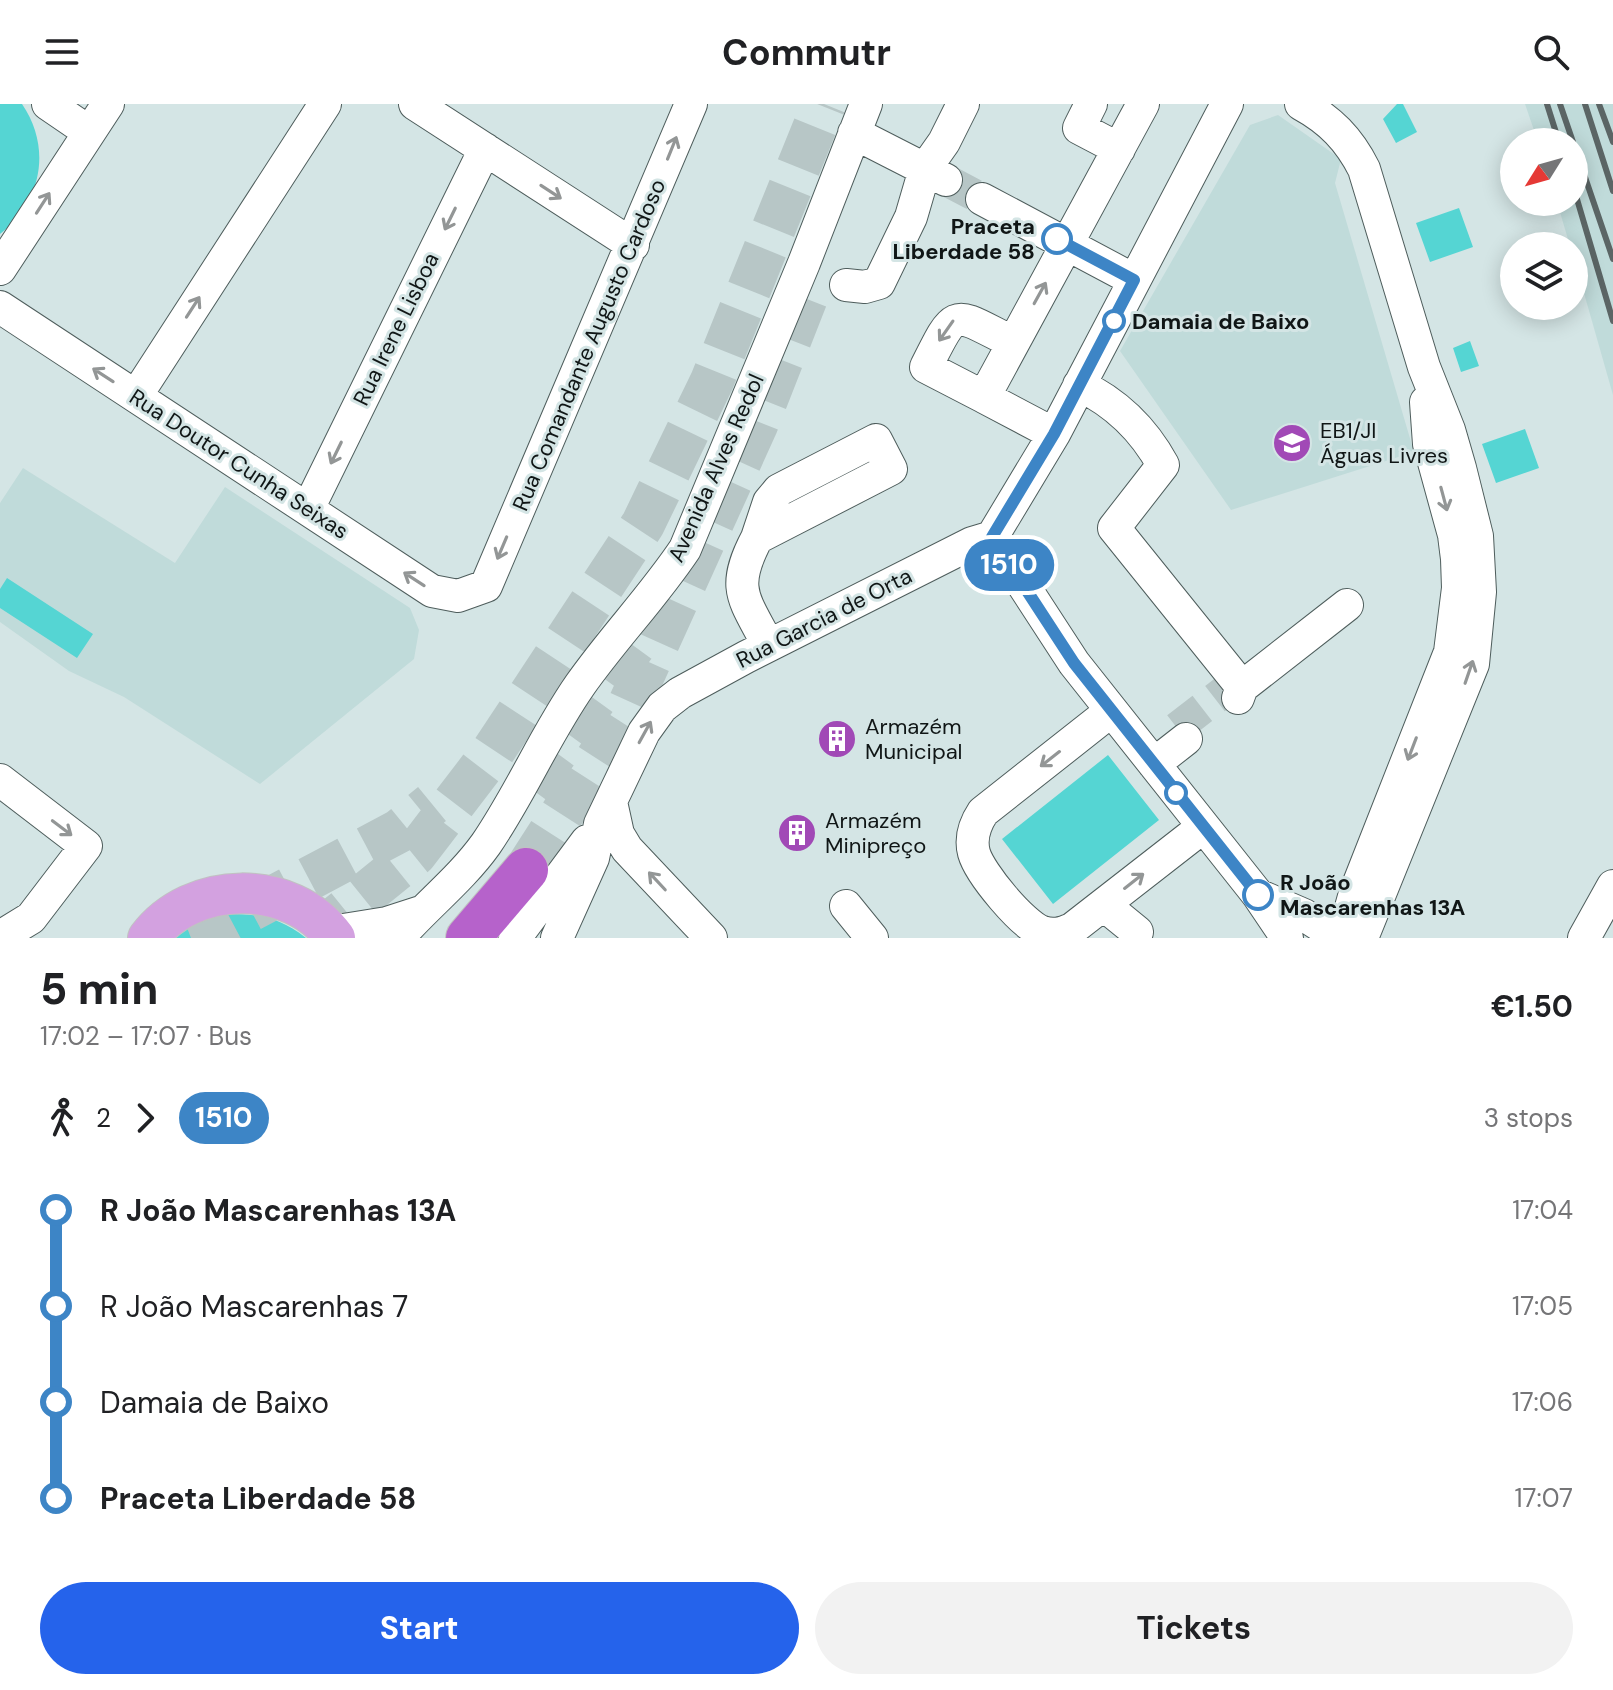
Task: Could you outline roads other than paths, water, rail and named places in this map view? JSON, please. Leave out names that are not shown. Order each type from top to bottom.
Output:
[{"type":"highway","points":[[468,938],[526,870]]},
{"type":"main road","points":[[119,938],[152,932],[183,906],[213,895],[245,892],[277,898],[306,911],[333,935]]},
{"type":"street","points":[[48,104],[89,132]]},
{"type":"street","points":[[0,269],[108,104]]},
{"type":"street","points":[[136,396],[325,104]]},
{"type":"street","name":"Rua Comandante Augusto Cardoso","points":[[486,586],[691,104]]},
{"type":"street","points":[[846,285],[865,287],[879,283],[911,217],[936,175],[944,142],[963,104]]},
{"type":"street","points":[[1091,104],[1079,128],[1119,149]]},
{"type":"street","points":[[984,397],[1143,104]]},
{"type":"street","points":[[1227,104],[1054,434],[992,537],[1044,620],[1111,711],[1258,895],[1296,927],[1341,938],[1355,893],[1450,652],[1458,588],[1457,559],[1454,535],[1429,444],[1424,367]]},
{"type":"street","points":[[1301,104],[1334,125],[1347,139],[1364,169],[1424,367],[1449,430],[1477,536],[1480,592],[1473,664],[1362,938]]},
{"type":"street","points":[[418,105],[633,245]]},
{"type":"street","points":[[860,119],[936,175]]},
{"type":"street","name":"Avenida Alves Redol","points":[[398,938],[421,912],[456,881],[486,844],[579,685],[663,583],[685,549],[860,119]]},
{"type":"street","name":"Rua Irene Lisboa","points":[[308,509],[485,149]]},
{"type":"street","points":[[982,199],[1134,280]]},
{"type":"street","name":"Rua Doutor Cunha Seixas","points":[[0,307],[432,591],[458,596],[486,586]]},
{"type":"street","points":[[1012,342],[965,318],[955,320],[946,326],[926,367],[1054,434]]},
{"type":"street","points":[[1079,385],[1103,398],[1139,429],[1152,444],[1163,465],[1114,528],[1237,691],[1347,605]]},
{"type":"street","name":"Rua Garcia de Orta","points":[[557,938],[593,858],[605,813],[644,732],[662,707],[680,693],[768,645],[972,543],[992,537]]},
{"type":"street","points":[[757,538],[743,566],[741,589],[768,645]]},
{"type":"street","points":[[1111,711],[983,812],[975,823],[972,838],[979,865],[1029,925],[1057,934],[1072,929],[1203,827]]},
{"type":"street","points":[[1149,759],[1181,734]]},
{"type":"street","points":[[0,780],[86,846],[31,918],[0,937]]},
{"type":"street","points":[[515,938],[605,813],[627,849],[711,938]]},
{"type":"street","points":[[1584,938],[1613,886]]},
{"type":"street","points":[[1296,927],[1355,893]]},
{"type":"street","points":[[1104,905],[1128,935]]},
{"type":"street","points":[[846,906],[872,938]]},
{"type":"street","name":"Avenida Alves Redol","points":[[333,935],[421,912]]},
{"type":"tunnel","points":[[311,938],[415,854],[490,756],[643,524],[712,381],[824,104]]},
{"type":"tunnel","points":[[946,180],[982,199]]},
{"type":"tunnel","points":[[526,870],[623,719],[756,425],[807,295]]},
{"type":"tunnel","points":[[530,788],[640,637]]},
{"type":"tunnel","points":[[1177,728],[1230,687]]},
{"type":"tunnel","points":[[191,938],[212,930],[399,831],[432,804]]},
{"type":"railway","points":[[1547,104],[1555,128]]},
{"type":"railway","points":[[1560,104],[1568,128]]},
{"type":"railway","points":[[1585,104],[1613,191]]},
{"type":"railway","points":[[1599,104],[1613,142]]},
{"type":"railway","points":[[1588,186],[1613,259]]},
{"type":"railway","points":[[1582,216],[1613,321]]},
{"type":"place","name":"Praceta Liberdade 58","points":[[1057,239]]},
{"type":"place","name":"Damaia de Baixo","points":[[1114,321]]},
{"type":"place","name":"EB1/JI Águas Livres","points":[[1292,443]]},
{"type":"place","name":"Armazém Municipal","points":[[837,739]]},
{"type":"place","name":"Armazém Minipreço","points":[[797,833]]},
{"type":"place","name":"R João Mascarenhas 13A","points":[[1258,895]]}]
